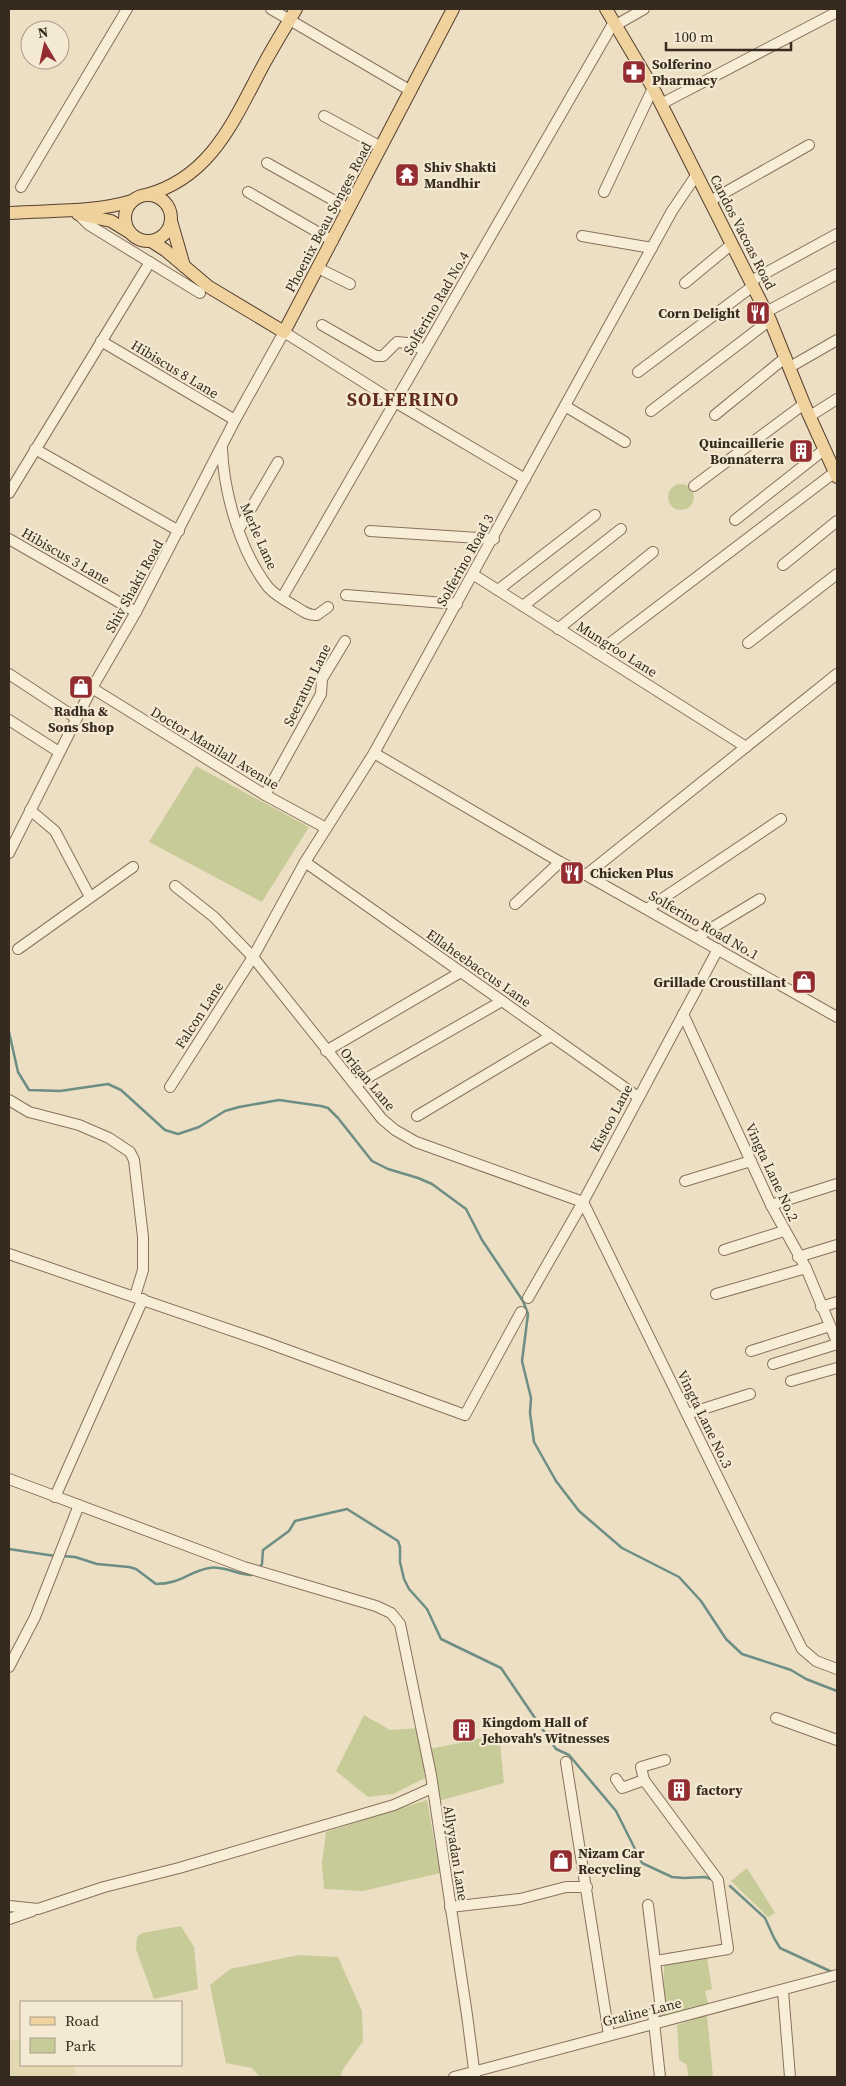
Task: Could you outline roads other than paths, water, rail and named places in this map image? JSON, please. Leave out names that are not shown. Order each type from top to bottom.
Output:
[{"type":"main road","name":"Phoenix Beau Songes Road","points":[[284,332],[454,9]]},
{"type":"main road","name":"Candos Vacoas Road","points":[[606,9],[653,88],[752,283],[788,362],[807,410],[835,469]]},
{"type":"main road","points":[[9,213],[73,212],[105,208],[132,201],[171,187],[188,176],[205,160],[232,125],[293,14]]},
{"type":"main road","points":[[146,195],[154,196],[165,202],[169,208],[184,266]]},
{"type":"main road","points":[[128,232],[125,212],[132,201]]},
{"type":"main road","points":[[73,212],[111,222],[138,240],[157,240],[166,232],[171,221]]},
{"type":"main road","points":[[151,241],[209,287],[284,332]]},
{"type":"street","points":[[21,187],[127,9]]},
{"type":"street","points":[[271,9],[293,14],[411,91]]},
{"type":"street","points":[[615,23],[644,9]]},
{"type":"street","points":[[661,104],[837,12]]},
{"type":"street","name":"Solferino Rad No.4","points":[[282,598],[615,23]]},
{"type":"street","points":[[604,192],[653,88]]},
{"type":"street","points":[[324,116],[381,147]]},
{"type":"street","points":[[710,201],[810,145]]},
{"type":"street","points":[[267,163],[349,209]]},
{"type":"street","name":"Solferino Road 3","points":[[253,957],[305,862],[374,753],[474,575],[672,211],[697,174]]},
{"type":"street","points":[[248,192],[333,241]]},
{"type":"street","points":[[73,212],[89,225],[200,293]]},
{"type":"street","points":[[638,372],[752,283],[837,234]]},
{"type":"street","points":[[582,236],[652,248]]},
{"type":"street","points":[[685,283],[732,244]]},
{"type":"street","points":[[9,493],[150,262]]},
{"type":"street","points":[[318,268],[350,284]]},
{"type":"street","points":[[651,411],[768,316],[837,274]]},
{"type":"street","points":[[322,325],[376,356],[383,356],[393,345],[403,342],[425,350]]},
{"type":"street","points":[[284,332],[395,402],[525,479]]},
{"type":"street","name":"Shiv Shakti Road","points":[[9,853],[76,718],[136,612],[179,532],[235,420],[284,332]]},
{"type":"street","points":[[715,415],[788,362],[837,340]]},
{"type":"street","name":"Hibiscus 8 Lane","points":[[101,341],[235,420]]},
{"type":"street","points":[[694,486],[807,410],[837,399]]},
{"type":"street","points":[[565,406],[625,442]]},
{"type":"street","name":"Merle Lane","points":[[222,448],[228,498],[238,529],[268,586],[282,598],[313,616],[322,613],[328,608]]},
{"type":"street","points":[[35,449],[179,532]]},
{"type":"street","points":[[735,520],[825,449]]},
{"type":"street","points":[[238,529],[278,462]]},
{"type":"street","points":[[597,653],[835,469]]},
{"type":"street","points":[[498,590],[595,515]]},
{"type":"street","points":[[783,565],[837,521]]},
{"type":"street","points":[[523,606],[621,529]]},
{"type":"street","points":[[370,531],[494,538]]},
{"type":"street","name":"Hibiscus 3 Lane","points":[[9,539],[136,612]]},
{"type":"street","points":[[558,628],[654,552]]},
{"type":"street","points":[[748,643],[837,574]]},
{"type":"street","name":"Mungroo Lane","points":[[474,575],[746,747]]},
{"type":"street","points":[[346,595],[457,604]]},
{"type":"street","name":"Seeratun Lane","points":[[265,794],[321,694],[322,680],[345,641]]},
{"type":"street","points":[[9,674],[76,718]]},
{"type":"street","points":[[586,875],[837,674]]},
{"type":"street","name":"Doctor Manilall Avenue","points":[[92,688],[265,794],[326,828]]},
{"type":"street","points":[[9,720],[59,752]]},
{"type":"street","name":"Solferino Road No.1","points":[[374,753],[560,862],[837,1017]]},
{"type":"street","points":[[30,810],[55,831],[90,897]]},
{"type":"street","points":[[647,909],[781,819]]},
{"type":"street","name":"Ellaheebaccus Lane","points":[[305,862],[638,1097]]},
{"type":"street","points":[[515,904],[560,862]]},
{"type":"street","points":[[18,949],[133,867]]},
{"type":"street","name":"Origan Lane","points":[[175,886],[214,917],[253,957],[326,1051],[382,1119],[395,1130],[416,1142],[582,1202]]},
{"type":"street","points":[[696,937],[760,899]]},
{"type":"street","name":"Kistoo Lane","points":[[528,1298],[582,1202],[718,949]]},
{"type":"street","name":"Falcon Lane","points":[[170,1087],[253,957]]},
{"type":"street","points":[[326,1051],[461,972]]},
{"type":"street","points":[[355,1085],[502,1001]]},
{"type":"street","name":"Vingta Lane No.2","points":[[682,1014],[771,1205],[798,1257],[806,1268],[837,1343]]},
{"type":"street","points":[[417,1116],[551,1036]]},
{"type":"street","points":[[9,1100],[28,1112],[79,1125],[109,1138],[130,1152],[134,1160],[143,1237],[143,1270],[139,1298],[55,1496]]},
{"type":"street","points":[[685,1181],[751,1160]]},
{"type":"street","points":[[771,1205],[837,1184]]},
{"type":"street","name":"Vingta Lane No.3","points":[[582,1202],[802,1649],[816,1661],[837,1669]]},
{"type":"street","points":[[724,1250],[784,1231]]},
{"type":"street","points":[[798,1257],[837,1245]]},
{"type":"street","points":[[9,1254],[139,1298],[465,1415],[521,1312]]},
{"type":"street","points":[[716,1294],[806,1268]]},
{"type":"street","points":[[821,1307],[837,1302]]},
{"type":"street","points":[[751,1351],[830,1326]]},
{"type":"street","points":[[773,1364],[837,1343]]},
{"type":"street","points":[[791,1381],[837,1368]]},
{"type":"street","points":[[686,1414],[750,1394]]},
{"type":"street","name":"Allyyadan Lane","points":[[9,1479],[244,1567],[391,1613],[400,1624],[432,1788],[467,2015],[474,2075]]},
{"type":"street","points":[[9,1667],[35,1617],[79,1505]]},
{"type":"street","points":[[776,1718],[837,1740]]},
{"type":"street","points":[[656,1962],[728,1949],[718,1880],[644,1780],[641,1767],[665,1760]]},
{"type":"street","points":[[566,1762],[609,2035]]},
{"type":"street","points":[[616,1779],[622,1788],[644,1780]]},
{"type":"street","points":[[9,1919],[104,1887],[179,1868],[394,1805],[432,1788]]},
{"type":"street","points":[[450,1907],[520,1899],[566,1887],[587,1887]]},
{"type":"street","points":[[648,1905],[662,2008],[653,2013],[660,2077]]},
{"type":"street","points":[[9,1906],[38,1909]]},
{"type":"street","name":"Graline Lane","points":[[454,2077],[474,2075],[609,2035],[837,1975]]},
{"type":"street","points":[[782,1991],[790,2077]]},
{"type":"waterway","points":[[9,1032],[18,1072],[29,1090],[60,1091],[108,1084],[121,1090],[165,1130],[178,1134],[199,1127],[225,1111],[239,1107],[279,1100],[321,1106],[328,1108],[338,1118],[372,1161],[388,1169],[432,1184],[466,1209],[482,1240],[523,1301],[528,1314],[522,1361],[531,1398],[530,1413],[534,1442],[556,1481],[579,1511],[622,1548],[679,1577],[701,1601],[726,1639],[742,1654],[791,1670],[806,1679],[837,1691]]},
{"type":"waterway","points":[[259,1568],[262,1564],[263,1550],[289,1531],[295,1521],[347,1509],[398,1541],[404,1579],[409,1589],[427,1609],[441,1639],[501,1668],[556,1749],[569,1755],[616,1811],[642,1863],[672,1877],[705,1877],[714,1880]]},
{"type":"waterway","points":[[9,1549],[55,1556]]},
{"type":"waterway","points":[[63,1556],[75,1557],[97,1564],[136,1569],[156,1584],[178,1580],[195,1572],[214,1567],[246,1575],[253,1573]]},
{"type":"waterway","points":[[730,1886],[765,1918],[780,1948],[832,1972]]},
{"type":"place","name":"Solferino Pharmacy","points":[[634,72]]},
{"type":"place","name":"Shiv Shakti Mandhir","points":[[407,175]]},
{"type":"place","name":"Corn Delight","points":[[758,313]]},
{"type":"place","name":"Quincaillerie Bonnaterra","points":[[801,451]]},
{"type":"place","name":"Radha & Sons Shop","points":[[81,687]]},
{"type":"place","name":"Chicken Plus","points":[[572,873]]},
{"type":"place","name":"Grillade Croustillant","points":[[804,982]]},
{"type":"place","name":"Kingdom Hall of Jehovah's Witnesses","points":[[464,1730]]},
{"type":"place","name":"factory","points":[[679,1790]]},
{"type":"place","name":"Nizam Car Recycling","points":[[561,1861]]},
{"type":"district","name":"SOLFERINO","points":[[403,399]]}]
